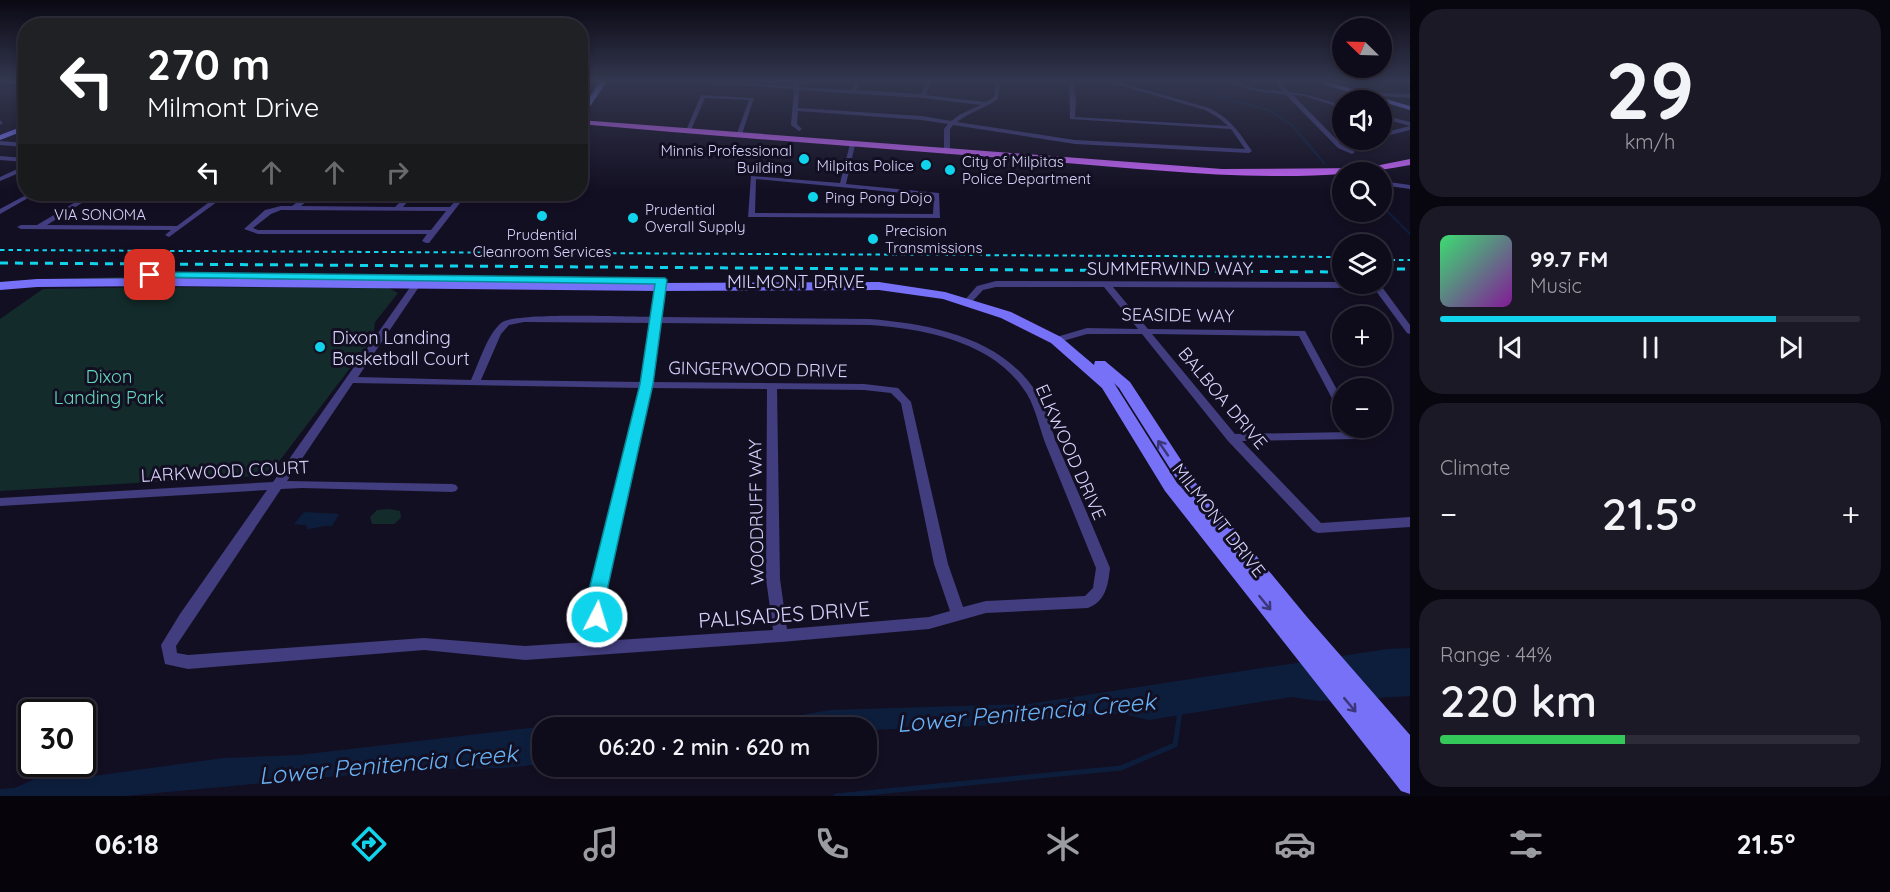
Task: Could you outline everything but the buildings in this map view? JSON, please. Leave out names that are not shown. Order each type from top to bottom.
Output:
[{"type":"main road","points":[[588,123],[658,132],[669,130],[1234,173],[1332,172]]},
{"type":"main road","points":[[1371,162],[1410,154]]},
{"type":"main road","points":[[1392,166],[1410,162]]},
{"type":"street","points":[[687,132],[694,117]]},
{"type":"street","points":[[739,136],[746,117]]},
{"type":"street","points":[[794,117],[794,125],[799,129]]},
{"type":"street","points":[[866,124],[867,117]]},
{"type":"street","points":[[910,117],[1075,142],[1249,151],[1223,117]]},
{"type":"street","points":[[947,152],[946,129],[951,123],[963,117]]},
{"type":"street","points":[[1072,117],[1233,128]]},
{"type":"street","points":[[1311,117],[1332,139]]},
{"type":"street","points":[[1392,120],[1410,126]]},
{"type":"street","points":[[1392,132],[1410,126]]},
{"type":"street","points":[[0,138],[18,130]]},
{"type":"street","points":[[4,144],[18,136]]},
{"type":"street","points":[[843,184],[852,145]]},
{"type":"street","points":[[1347,150],[1352,152]]},
{"type":"street","points":[[0,158],[18,159]]},
{"type":"street","points":[[0,179],[18,171]]},
{"type":"street","points":[[753,177],[843,184],[937,194],[937,216],[751,215],[753,177]]},
{"type":"street","points":[[1392,184],[1410,187]]},
{"type":"street","points":[[0,212],[20,201]]},
{"type":"street","points":[[38,227],[81,201]]},
{"type":"street","points":[[169,235],[214,201]]},
{"type":"street","points":[[294,208],[303,201]]},
{"type":"street","points":[[398,208],[404,201]]},
{"type":"street","points":[[426,241],[458,201]]},
{"type":"street","points":[[433,232],[258,232],[248,230],[268,212],[294,208],[451,209]]},
{"type":"street","name":"VIA SONOMA","points":[[21,227],[178,228]]},
{"type":"street","name":"MILMONT DRIVE","points":[[0,278],[48,275],[171,275],[661,284],[879,281],[927,286],[1014,311],[1062,338],[1108,385],[1171,487],[1383,733]]},
{"type":"street","points":[[278,485],[419,281]]},
{"type":"street","name":"MILMONT DRIVE","points":[[0,286],[37,283],[419,281]]},
{"type":"street","points":[[612,646],[597,617],[599,586],[647,384],[654,320],[661,284]]},
{"type":"street","name":"SUMMERWIND WAY","points":[[969,299],[980,288],[996,284],[1364,285],[1378,289],[1410,331]]},
{"type":"street","name":"BALBOA DRIVE","points":[[1107,285],[1232,438],[1318,528],[1410,522]]},
{"type":"street","name":"ELKWOOD DRIVE","points":[[475,383],[497,333],[506,323],[524,319],[902,324],[935,331],[976,346],[1006,365],[1030,391],[1103,568],[1100,590],[1088,602],[986,607],[958,613]]},
{"type":"street","name":"SEASIDE WAY","points":[[1062,338],[1087,331],[1302,333],[1332,389]]},
{"type":"street","name":"GINGERWOOD DRIVE","points":[[351,380],[864,387],[894,390],[906,402],[941,564],[958,613]]},
{"type":"street","name":"WOODRUFF WAY","points":[[772,387],[772,579],[781,636]]},
{"type":"street","points":[[1232,438],[1332,436]]},
{"type":"street","name":"PALISADES DRIVE","points":[[278,485],[168,645],[170,659],[188,662],[424,644],[525,653],[781,636],[929,623],[958,613]]},
{"type":"street","name":"LARKWOOD COURT","points":[[0,502],[278,485],[452,488]]},
{"type":"street","points":[[1383,733],[1410,753]]},
{"type":"street","points":[[1383,733],[1410,782]]},
{"type":"green space","points":[[152,276],[377,277],[403,281],[52,279]]},
{"type":"green space","name":"Dixon Landing Park","points":[[389,288],[398,293],[375,322],[373,338],[274,468],[254,476],[0,491],[0,319],[43,289]]},
{"type":"green space","points":[[377,510],[400,511],[401,518],[394,524],[372,524],[370,517]]},
{"type":"water","points":[[304,512],[339,514],[332,526],[307,529],[306,525],[294,524]]},
{"type":"water","points":[[1410,648],[1410,696],[1319,701],[1291,697],[1149,720],[1124,714],[1088,714],[1000,725],[877,730],[877,717],[791,717],[830,710],[1028,704],[1387,649]]},
{"type":"water","points":[[532,728],[532,765],[403,770],[125,796],[0,796],[0,789],[15,788],[38,777],[96,777],[223,758],[299,755]]},
{"type":"waterway","points":[[1280,117],[1291,124],[1324,163]]},
{"type":"waterway","points":[[1392,216],[1410,234]]},
{"type":"waterway","name":"Lower Penitencia Creek","points":[[836,796],[1121,768],[1175,745],[1180,712]]},
{"type":"railway","points":[[0,250],[1332,257]]},
{"type":"railway","points":[[1392,260],[1410,260]]},
{"type":"railway","points":[[0,263],[1332,272]]},
{"type":"railway","points":[[1392,269],[1410,269]]},
{"type":"place","name":"Minnis Professional Building","points":[[804,159]]},
{"type":"place","name":"Milpitas Police","points":[[926,165]]},
{"type":"place","name":"City of Milpitas Police Department","points":[[950,170]]},
{"type":"place","name":"Ping Pong Dojo","points":[[813,197]]},
{"type":"place","name":"Prudential Cleanroom Services","points":[[542,216]]},
{"type":"place","name":"Prudential Overall Supply","points":[[633,218]]},
{"type":"place","name":"Precision Transmissions","points":[[873,239]]},
{"type":"place","name":"Dixon Landing Basketball Court","points":[[320,347]]},
{"type":"route","points":[[150,275],[661,280],[647,384],[599,586],[597,617]]}]
